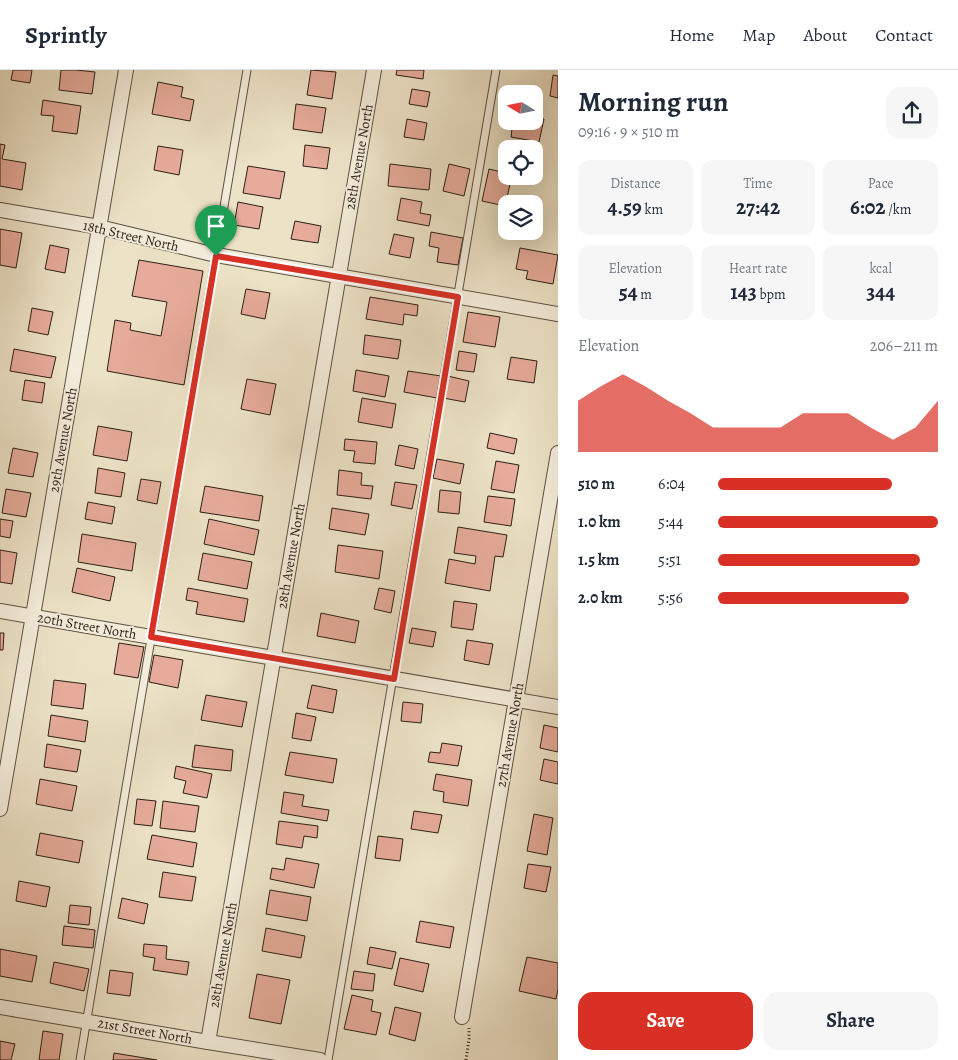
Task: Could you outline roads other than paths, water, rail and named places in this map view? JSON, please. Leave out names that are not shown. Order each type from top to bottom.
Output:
[{"type":"street","name":"29th Avenue North","points":[[0,809],[126,70]]},
{"type":"street","name":"28th Avenue North","points":[[208,1042],[374,70]]},
{"type":"street","name":"18th Street North","points":[[0,210],[99,226],[216,256],[558,314]]},
{"type":"street","name":"27th Avenue North","points":[[462,1016],[558,453]]},
{"type":"street","name":"20th Street North","points":[[0,612],[558,707]]},
{"type":"street","name":"21st Street North","points":[[0,1007],[320,1060]]},
{"type":"lane","points":[[80,1060],[247,70]]},
{"type":"lane","points":[[328,1060],[496,70]]}]
